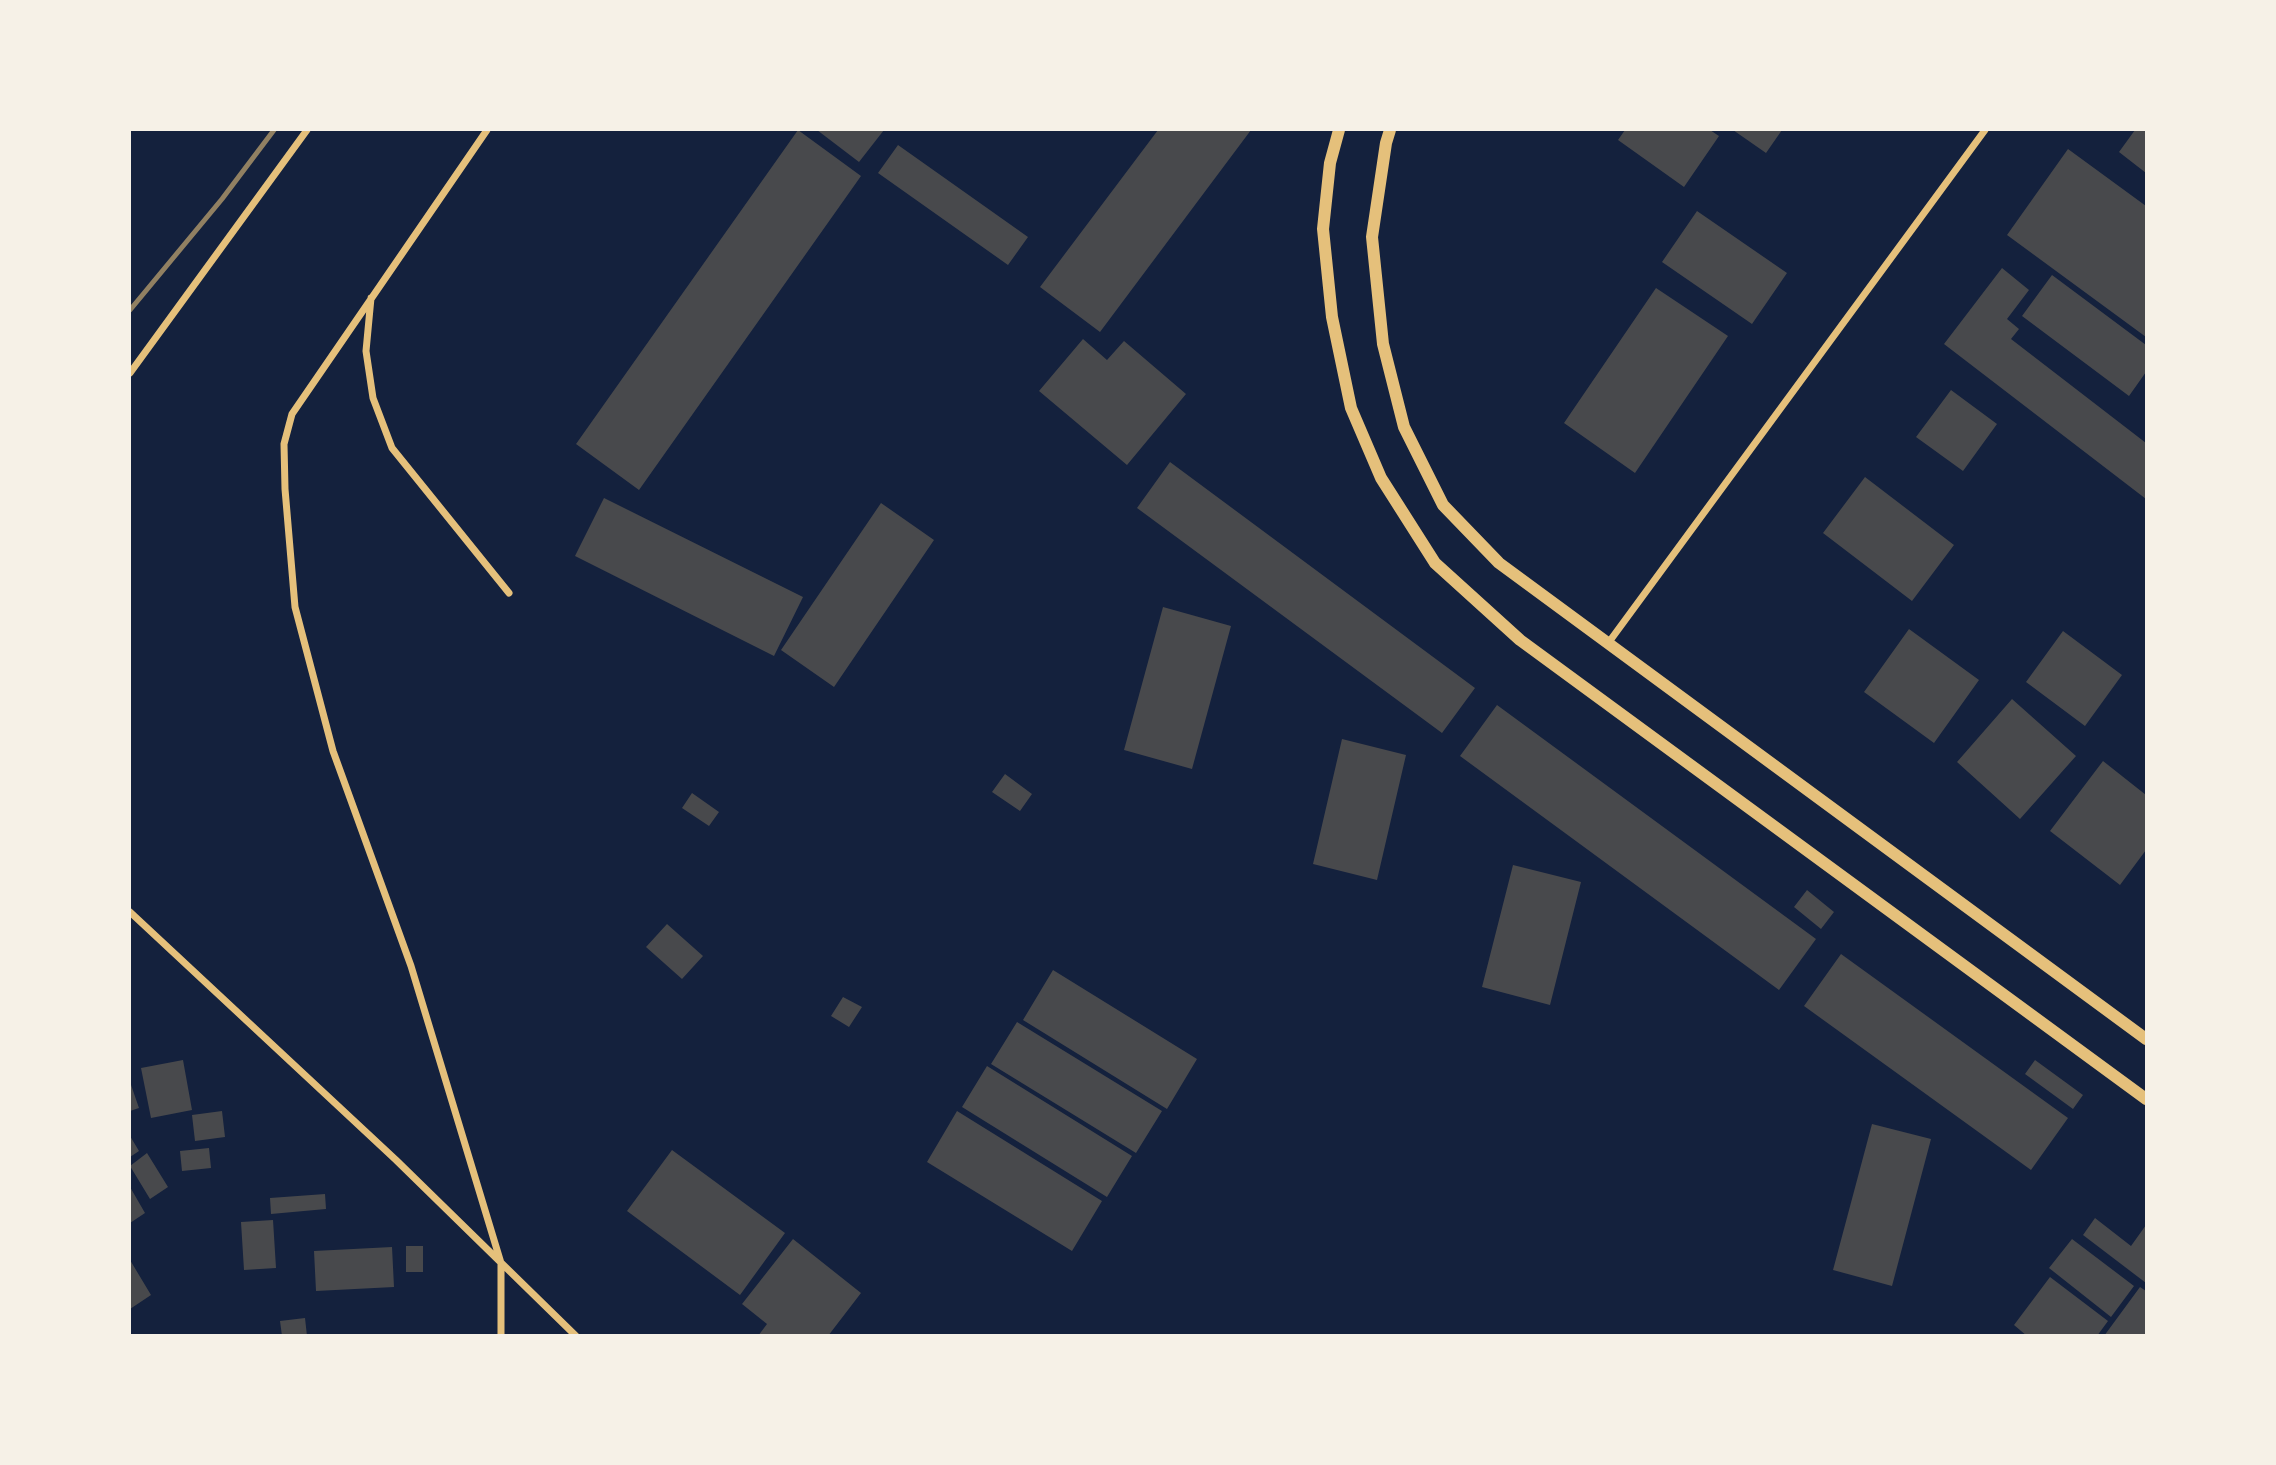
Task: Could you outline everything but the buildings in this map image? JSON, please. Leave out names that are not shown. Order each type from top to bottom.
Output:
[{"type":"street","points":[[130,373],[307,130]]},
{"type":"street","points":[[487,130],[292,414],[284,444],[295,607],[334,751],[411,966],[501,1263],[501,1335]]},
{"type":"street","points":[[1339,130],[1330,163],[1323,229],[1332,317],[1351,408],[1381,478],[1436,563],[1520,640],[2147,1099]]},
{"type":"street","points":[[1390,130],[1371,237],[1382,344],[1404,427],[1443,505],[1499,563],[2145,1035]]},
{"type":"street","points":[[1609,642],[1985,130]]},
{"type":"street","points":[[371,298],[366,351],[373,398],[392,448],[509,593]]},
{"type":"street","points":[[130,912],[396,1160],[576,1335]]},
{"type":"railway","points":[[130,310],[222,199],[274,130]]}]
